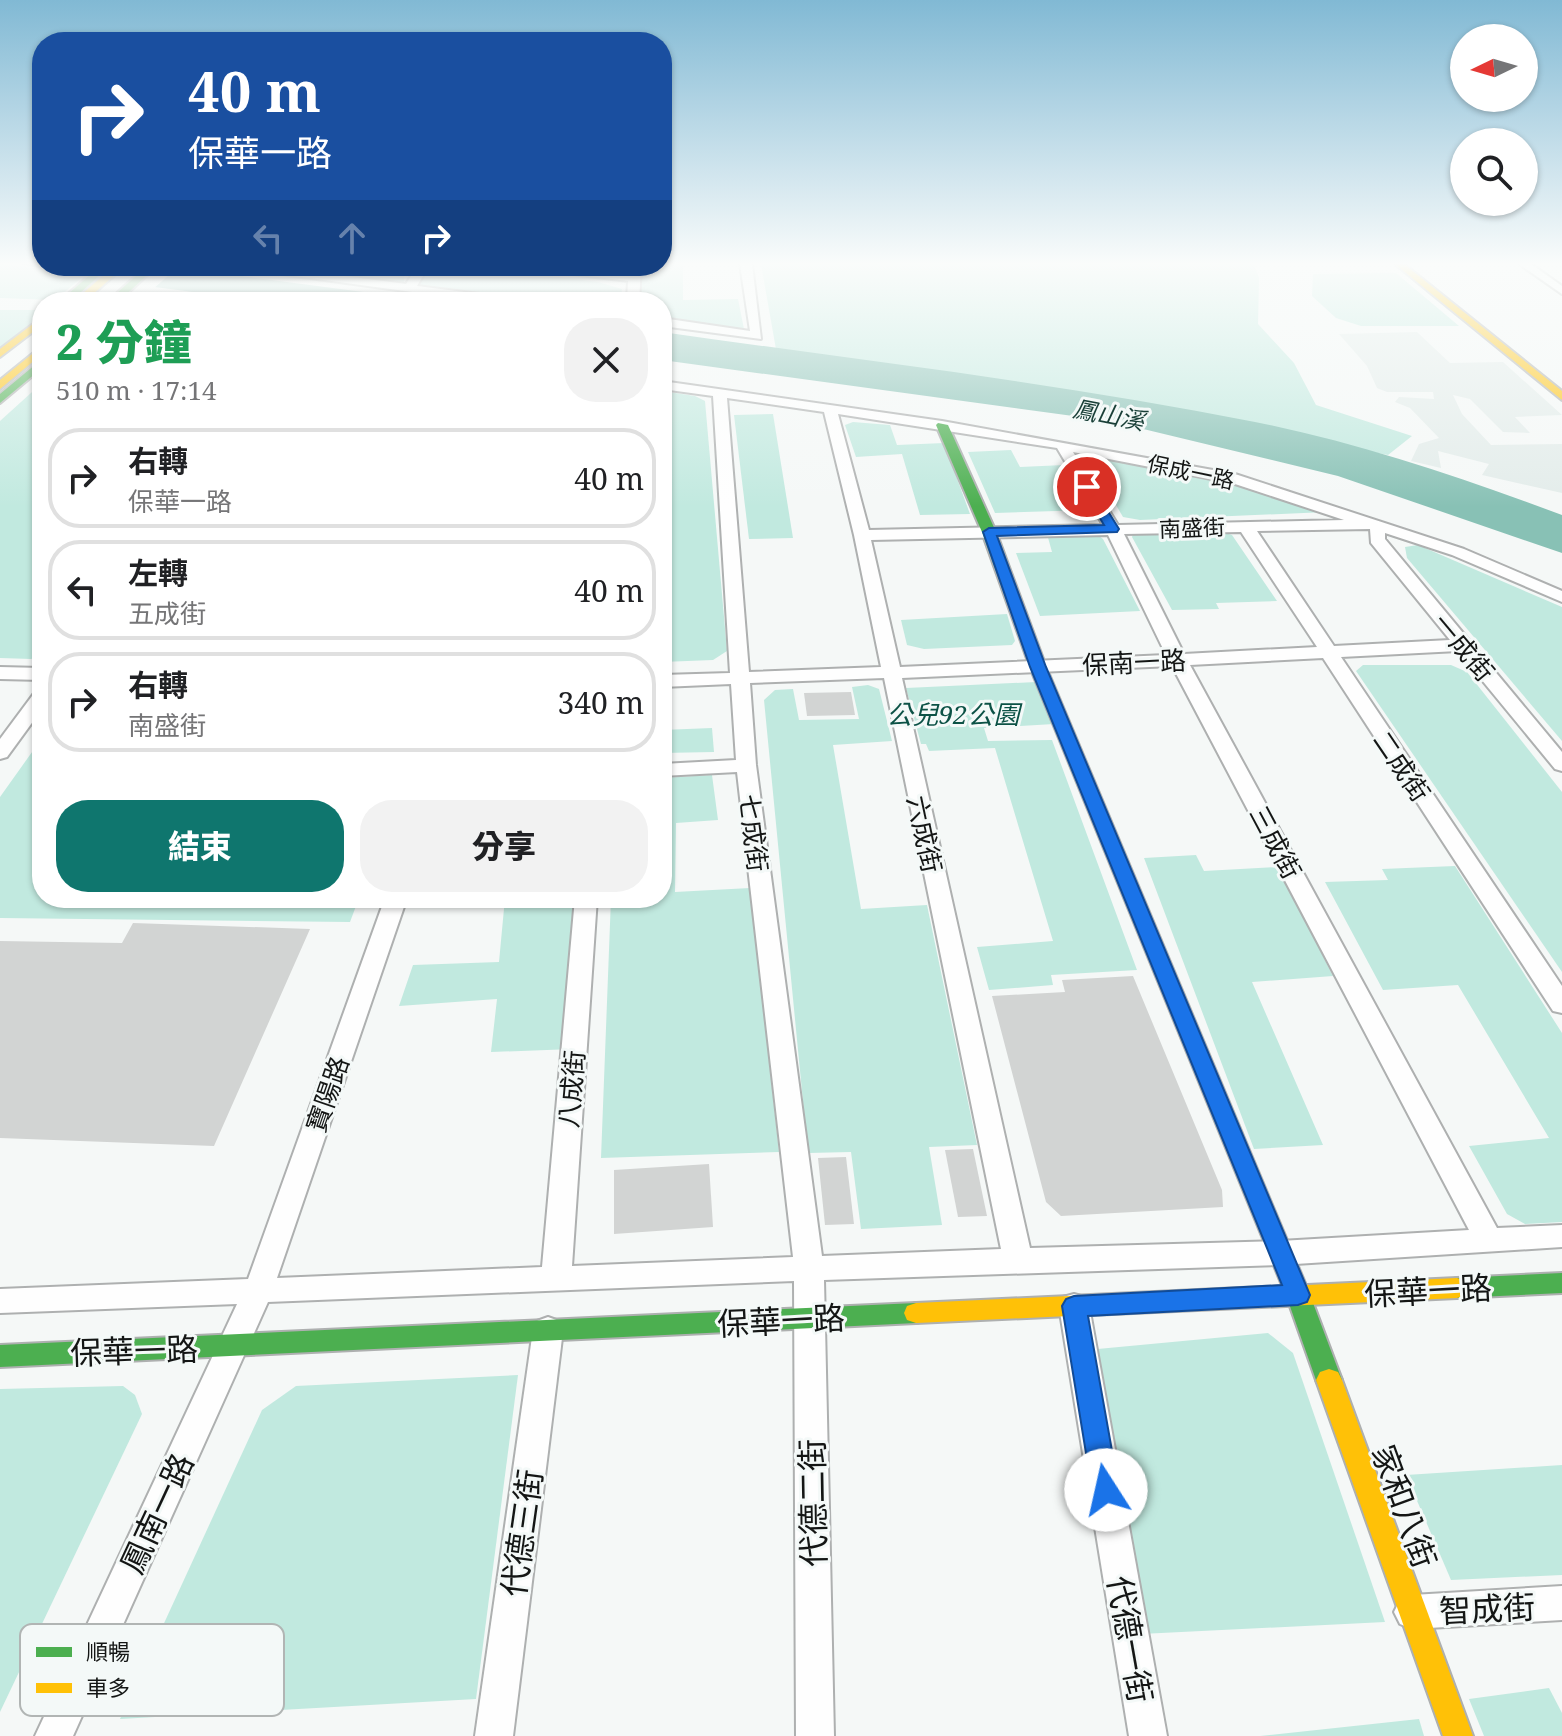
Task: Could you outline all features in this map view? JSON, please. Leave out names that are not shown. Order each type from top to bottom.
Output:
[{"type":"main road","points":[[0,370],[28,345]]},
{"type":"main road","points":[[1498,345],[1562,397]]},
{"type":"main road","points":[[1519,345],[1562,380]]},
{"type":"main road","points":[[0,386],[32,358]]},
{"type":"main road","points":[[0,400],[32,371]]},
{"type":"main road","name":"家和八街","points":[[942,425],[989,532],[1038,667],[1298,1295],[1458,1736]]},
{"type":"main road","name":"保華一路","points":[[0,1356],[1562,1283]]},
{"type":"street","name":"保成一路","points":[[672,386],[942,425],[1235,479],[1458,552],[1562,597]]},
{"type":"street","name":"七成街","points":[[720,393],[746,765],[809,1270]]},
{"type":"street","name":"六成街","points":[[830,409],[862,535],[1018,1260]]},
{"type":"street","name":"三成街","points":[[1062,445],[1113,529],[1178,660],[1489,1240]]},
{"type":"street","name":"南盛街","points":[[862,535],[1378,524]]},
{"type":"street","name":"一成街","points":[[1378,524],[1377,540],[1562,765]]},
{"type":"street","name":"二成街","points":[[1245,525],[1562,1005]]},
{"type":"street","name":"保南一路","points":[[672,681],[1038,667],[1462,645]]},
{"type":"street","points":[[0,673],[32,674]]},
{"type":"street","points":[[0,753],[32,710]]},
{"type":"street","points":[[672,769],[746,765]]},
{"type":"street","name":"寶陽路","points":[[258,1291],[392,908]]},
{"type":"street","name":"八成街","points":[[556,1279],[585,908]]},
{"type":"street","name":"保華一路","points":[[0,1301],[1018,1260],[1280,1253],[1562,1236]]},
{"type":"street","name":"代德二街","points":[[809,1270],[815,1736]]},
{"type":"street","name":"鳳南一路","points":[[105,1624],[258,1291]]},
{"type":"street","name":"代德一街","points":[[1074,1306],[1148,1736]]},
{"type":"street","name":"代德三街","points":[[494,1736],[548,1330]]},
{"type":"street","name":"智成街","points":[[1412,1612],[1562,1603]]},
{"type":"street","name":"鳳南一路","points":[[54,1736],[63,1716]]},
{"type":"shaded area","points":[[1349,345],[1431,345],[1450,363],[1503,362],[1562,415],[1515,417],[1530,433],[1503,432],[1470,399],[1453,395],[1462,414],[1491,445],[1562,444],[1562,493],[1482,475],[1489,464],[1438,451],[1441,468],[1411,461],[1419,444],[1439,438],[1410,408],[1395,402],[1399,397],[1434,399],[1433,392],[1387,392],[1377,388],[1367,366]]},
{"type":"green space","points":[[775,345],[1277,345],[1294,363],[1316,405],[1412,436],[1388,455],[1049,392],[777,355]]},
{"type":"green space","points":[[32,392],[31,659],[0,658],[0,421]]},
{"type":"green space","points":[[672,393],[705,401],[727,651],[713,660],[672,662]]},
{"type":"green space","points":[[773,414],[793,538],[749,539],[734,415]]},
{"type":"green space","points":[[853,422],[890,425],[897,445],[944,443],[970,514],[920,515],[902,454],[856,457],[845,425]]},
{"type":"green space","points":[[1011,450],[1020,467],[1064,465],[1089,510],[995,513],[968,452]]},
{"type":"green space","points":[[1099,458],[1243,486],[1326,512],[1140,520],[1123,517],[1091,462]]},
{"type":"green space","points":[[1217,530],[1232,535],[1277,601],[1216,603],[1219,609],[1172,610],[1132,537],[1134,531]]},
{"type":"green space","points":[[1095,533],[1103,539],[1140,611],[1040,616],[1016,553],[1052,552],[1047,534]]},
{"type":"green space","points":[[1418,545],[1562,607],[1562,741],[1407,558],[1405,547]]},
{"type":"green space","points":[[1007,614],[1015,641],[1012,645],[924,649],[907,645],[901,620]]},
{"type":"green space","points":[[1363,665],[1451,665],[1467,672],[1562,792],[1562,972],[1356,671]]},
{"type":"green space","name":"公兒92公園","points":[[1036,682],[1054,724],[984,728],[988,741],[1052,740],[1137,970],[1051,975],[1053,985],[989,990],[977,947],[1053,941],[995,748],[929,751],[926,744],[921,744],[906,688]]},
{"type":"green space","points":[[868,685],[879,689],[892,741],[833,745],[861,909],[927,905],[977,1145],[929,1147],[942,1225],[861,1229],[851,1152],[808,1153],[764,700],[775,690],[793,689],[799,720],[859,719],[852,687]]},
{"type":"green space","points":[[712,728],[714,752],[672,753],[672,730]]},
{"type":"green space","points":[[32,752],[32,908],[355,908],[350,922],[0,918],[0,797]]},
{"type":"green space","points":[[712,775],[718,820],[676,823],[675,892],[750,888],[779,1152],[601,1158],[611,908],[672,908],[672,777]]},
{"type":"green space","points":[[1196,855],[1204,871],[1278,867],[1333,976],[1252,982],[1323,1145],[1254,1149],[1144,858]]},
{"type":"green space","points":[[1455,866],[1562,1033],[1562,1222],[1525,1224],[1507,1214],[1469,1146],[1549,1138],[1458,985],[1383,990],[1325,882],[1388,880],[1382,869]]},
{"type":"green space","points":[[504,908],[580,908],[573,1049],[491,1052],[497,999],[399,1006],[413,965],[499,962]]},
{"type":"green space","points":[[1268,1333],[1293,1353],[1385,1622],[1141,1634],[1087,1350]]},
{"type":"green space","points":[[518,1375],[476,1699],[284,1710],[284,1624],[164,1624],[262,1410],[296,1386]]},
{"type":"green space","points":[[123,1386],[135,1395],[142,1414],[42,1624],[20,1624],[20,1670],[0,1712],[0,1389]]},
{"type":"green space","points":[[1562,1465],[1562,1575],[1451,1580],[1406,1475]]},
{"type":"green space","points":[[1549,1688],[1562,1713],[1562,1736],[1484,1736],[1469,1699]]},
{"type":"green space","points":[[121,1716],[173,1716],[120,1719]]},
{"type":"green space","points":[[1419,1719],[1424,1736],[1260,1736]]},
{"type":"water","name":"鳳山溪","points":[[672,345],[755,345],[1033,384],[1181,408],[1333,440],[1410,462],[1562,515],[1562,553],[1338,476],[1110,421],[672,361]]},
{"type":"building","points":[[851,692],[855,715],[807,716],[804,693]]},
{"type":"building","points":[[133,923],[310,929],[214,1146],[0,1138],[0,941],[122,943]]},
{"type":"building","points":[[1133,976],[1222,1190],[1223,1207],[1061,1216],[1046,1202],[992,996],[1065,992],[1062,980]]},
{"type":"building","points":[[973,1149],[987,1216],[958,1217],[945,1150]]},
{"type":"building","points":[[846,1157],[854,1224],[825,1225],[818,1158]]},
{"type":"building","points":[[709,1164],[713,1227],[614,1234],[614,1170]]},
{"type":"traffic: fast","points":[[0,400],[32,371]]},
{"type":"traffic: fast","points":[[942,425],[989,532],[1038,667],[1298,1295],[1329,1380]]},
{"type":"traffic: fast","points":[[1457,1288],[1562,1283]]},
{"type":"traffic: fast","points":[[0,1356],[916,1313]]},
{"type":"traffic: slow","points":[[0,354],[11,345]]},
{"type":"traffic: slow","points":[[1498,345],[1562,397]]},
{"type":"traffic: slow","points":[[0,386],[32,358]]},
{"type":"traffic: slow","points":[[916,1313],[1457,1288]]},
{"type":"traffic: slow","points":[[1329,1380],[1458,1736]]},
{"type":"route","points":[[1087,487],[1113,529],[989,532],[1038,667],[1298,1295],[1074,1306],[1106,1490]]}]
